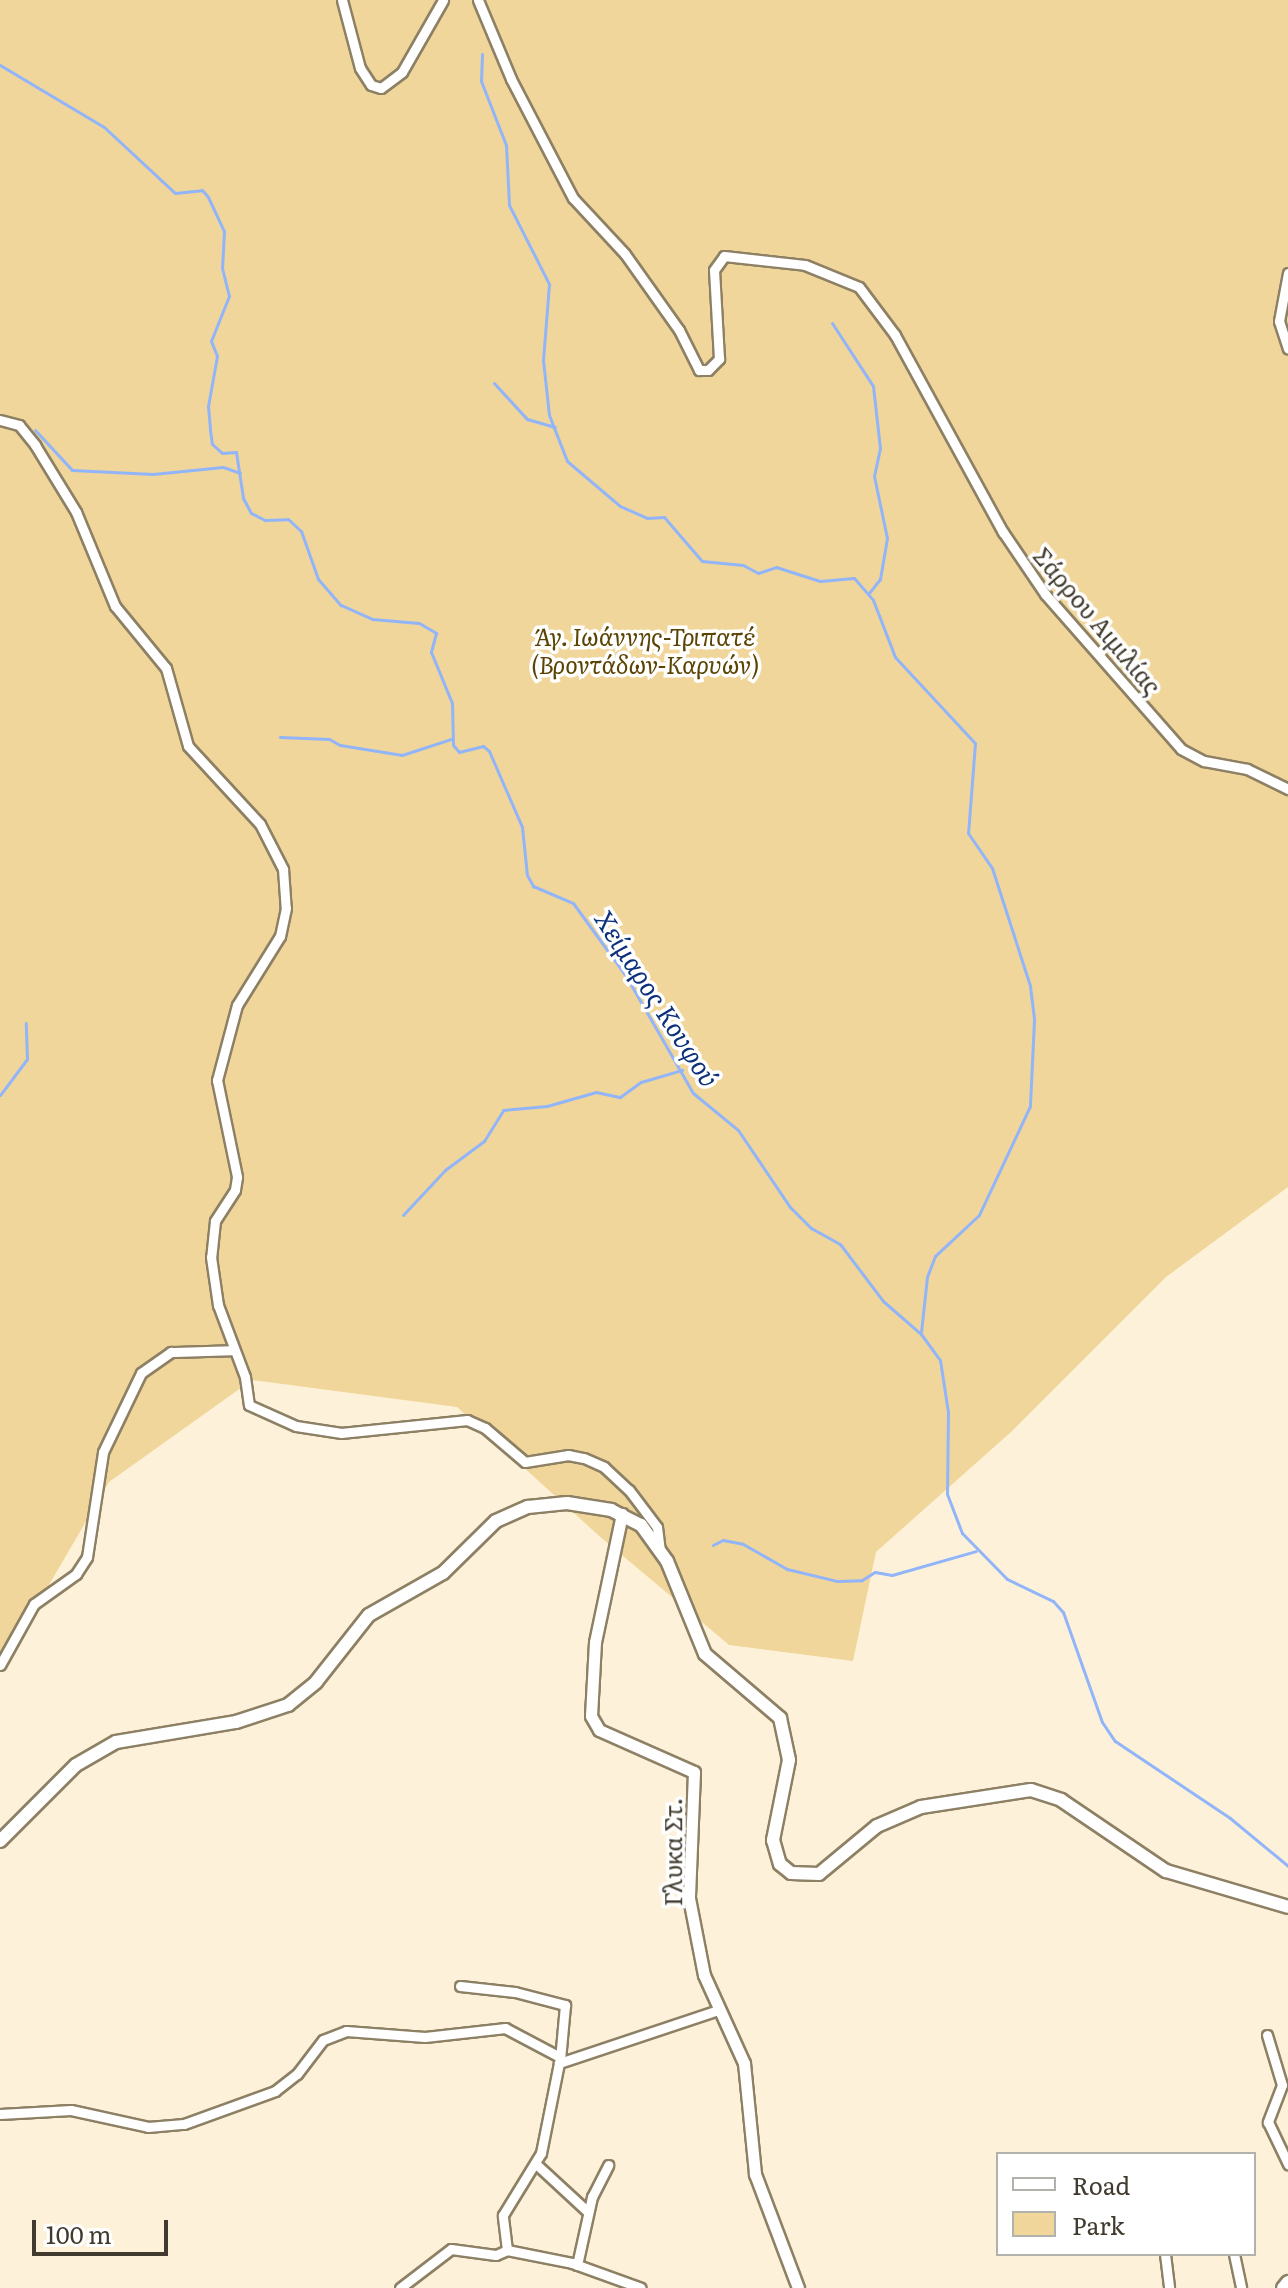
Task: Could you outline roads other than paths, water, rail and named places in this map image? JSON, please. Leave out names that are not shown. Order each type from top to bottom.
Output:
[{"type":"main road","points":[[0,1841],[76,1765],[116,1742],[251,1719],[288,1705],[316,1682],[369,1615],[443,1573],[508,1513],[567,1503],[622,1514],[641,1525],[660,1550],[705,1654],[780,1718],[789,1760],[773,1840],[780,1864],[791,1873],[819,1874],[877,1826],[921,1807],[1031,1790],[1061,1800],[1166,1871],[1288,1907]]},
{"type":"main road","points":[[1283,2288],[1288,2282]]},
{"type":"street","points":[[342,0],[360,68],[371,85],[381,88],[402,72],[443,0]]},
{"type":"street","name":"Σάρρου Αιμιλίας","points":[[478,0],[511,79],[573,198],[630,261],[679,330],[699,370],[708,370],[719,359],[714,270],[724,256],[805,265],[859,287],[895,335],[1003,532],[1045,594],[1181,749],[1204,761],[1247,769],[1288,789]]},
{"type":"street","points":[[1288,273],[1279,321],[1288,349]]},
{"type":"street","points":[[0,420],[19,425],[35,445],[76,512],[115,606],[166,668],[188,746],[255,817],[283,869],[286,908],[280,936],[237,1005],[217,1080],[237,1177],[235,1190],[215,1221],[211,1257],[218,1305],[251,1408],[296,1426],[354,1433],[467,1420],[485,1428],[525,1462],[568,1455],[594,1462],[623,1483],[655,1523],[660,1550]]},
{"type":"street","points":[[0,1665],[34,1604],[76,1574],[87,1557],[96,1475],[141,1373],[171,1352],[234,1350]]},
{"type":"street","name":"Γλυκα Στ.","points":[[622,1514],[595,1642],[591,1716],[608,1735],[694,1770],[689,1898],[704,1975],[744,2063],[755,2174],[798,2288]]},
{"type":"street","points":[[460,1986],[515,1992],[565,2005],[560,2060],[536,2164],[503,2215],[507,2250]]},
{"type":"street","points":[[0,2114],[71,2110],[165,2128],[236,2109],[275,2091],[297,2074],[323,2040],[339,2032],[425,2037],[507,2029],[560,2060],[718,2010]]},
{"type":"street","points":[[1267,2035],[1282,2082],[1268,2122],[1288,2164]]},
{"type":"street","points":[[536,2164],[588,2212]]},
{"type":"street","points":[[577,2265],[588,2212],[608,2165]]},
{"type":"street","points":[[400,2288],[451,2249],[496,2255],[507,2250],[577,2265],[641,2288]]},
{"type":"street","points":[[1165,2256],[1169,2288]]},
{"type":"street","points":[[1234,2256],[1241,2288]]},
{"type":"waterway","points":[[482,54],[481,81],[506,145],[509,205],[549,284],[543,360],[549,415],[567,461],[620,506],[647,518],[664,517],[702,561],[743,565],[758,573],[776,567],[820,581],[854,578],[873,600],[895,657],[975,743],[968,833],[992,868],[1030,986],[1034,1020],[1030,1106],[979,1215],[935,1256],[927,1277],[921,1332]]},
{"type":"waterway","name":"Χείμαρος Κουφού","points":[[0,65],[104,127],[175,193],[202,190],[208,197],[224,231],[222,268],[229,296],[211,341],[217,356],[208,406],[210,430],[212,444],[222,453],[236,452],[243,498],[251,513],[265,520],[288,519],[301,531],[318,579],[341,605],[372,619],[419,623],[436,633],[431,652],[452,703],[453,745],[459,752],[483,746],[489,751],[522,827],[527,875],[533,886],[573,903],[626,976],[693,1093],[738,1130],[790,1207],[811,1228],[840,1244],[883,1301],[921,1334],[940,1360],[948,1412],[947,1494],[962,1533],[1007,1579],[1053,1601],[1063,1612],[1102,1722],[1115,1741],[1230,1818],[1288,1866]]},
{"type":"waterway","points":[[832,323],[873,386],[880,448],[874,476],[887,538],[880,579],[869,593]]},
{"type":"waterway","points":[[494,383],[527,419],[555,427]]},
{"type":"waterway","points":[[35,430],[72,470],[153,474],[223,467],[240,473]]},
{"type":"waterway","points":[[280,737],[329,739],[340,745],[402,755],[451,739]]},
{"type":"waterway","points":[[0,1095],[27,1059],[26,1023]]},
{"type":"waterway","points":[[403,1215],[445,1170],[484,1141],[503,1110],[547,1106],[596,1092],[620,1097],[641,1082],[682,1070]]},
{"type":"waterway","points":[[713,1545],[723,1540],[743,1544],[787,1569],[837,1581],[862,1580],[875,1572],[892,1575],[976,1551]]},
{"type":"park label","name":"Άγ. Ιωάννης-Τριπατέ (Βροντάδων-Καρυών)","points":[[645,650]]}]
